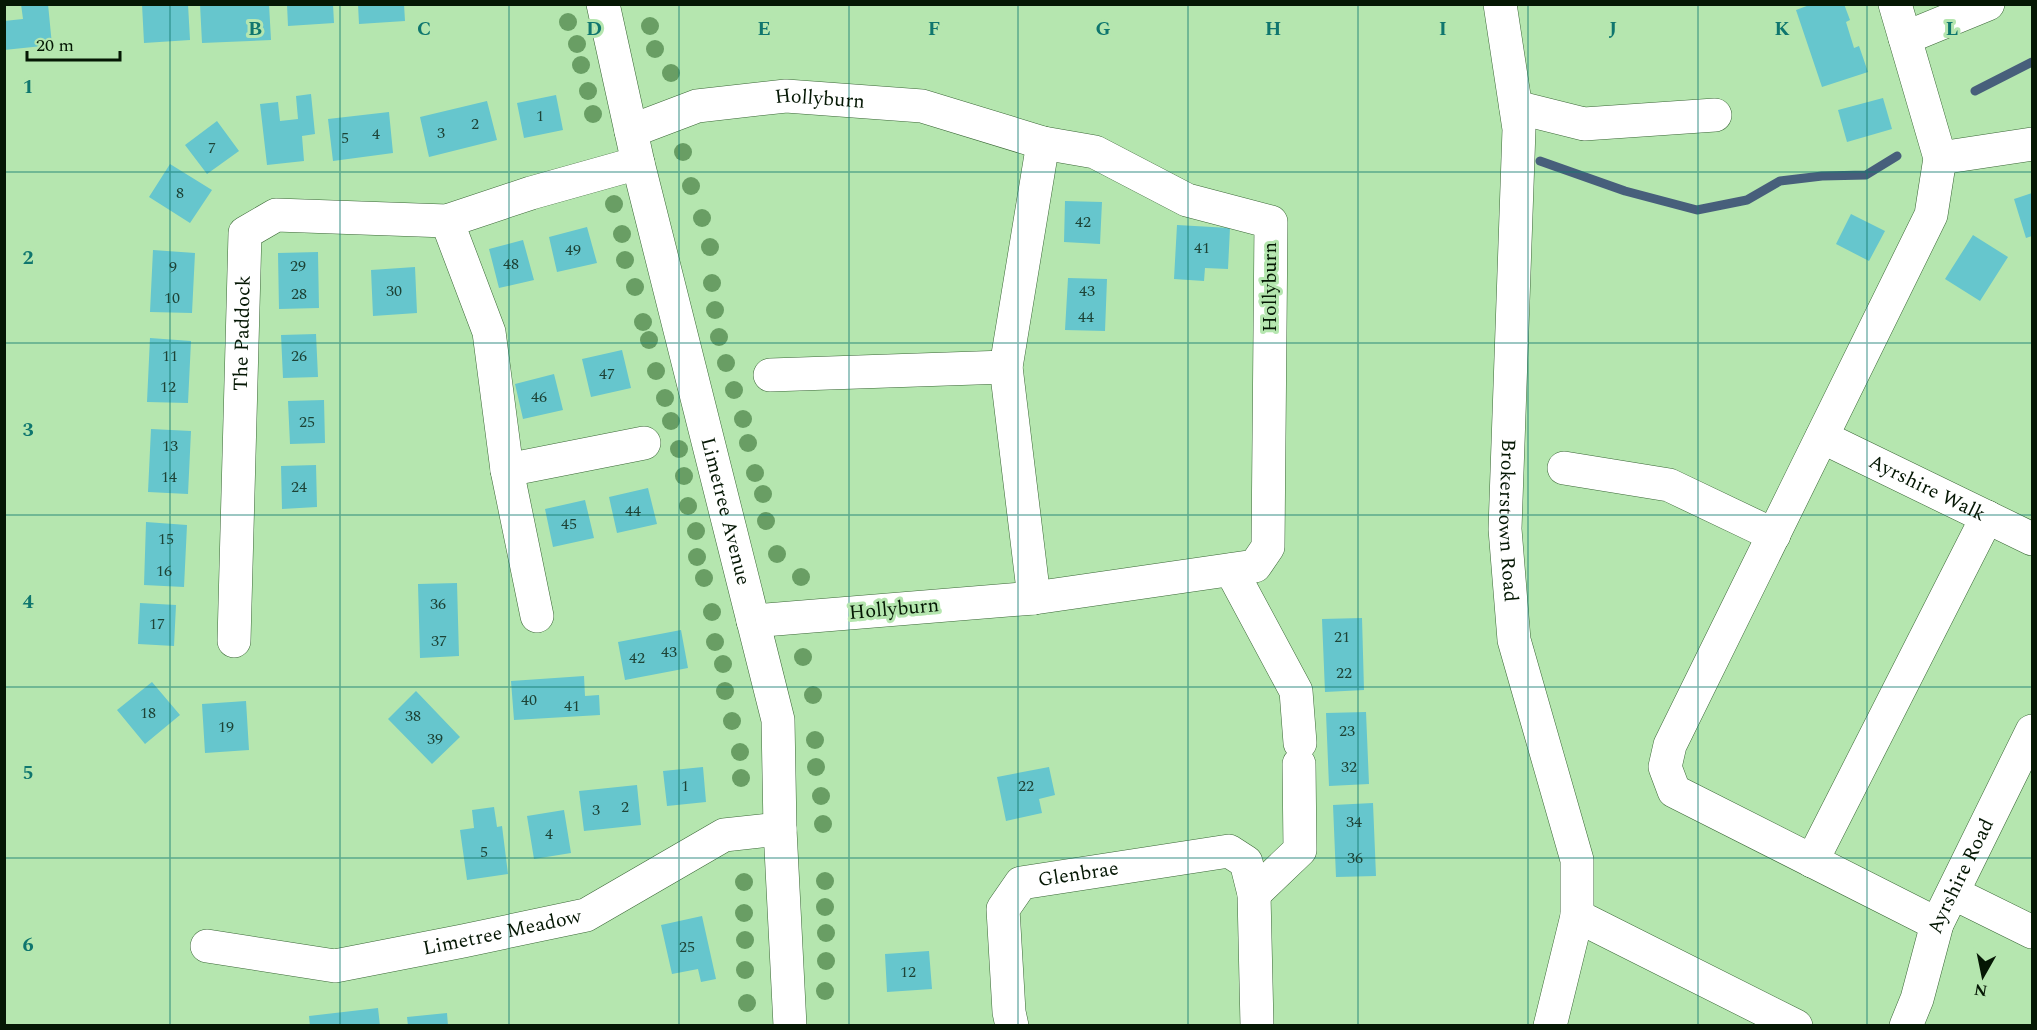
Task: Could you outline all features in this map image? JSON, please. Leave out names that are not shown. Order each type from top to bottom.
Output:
[{"type":"street","name":"Limetree Avenue","points":[[603,4],[638,163],[778,720],[780,830],[790,1026]]},
{"type":"street","name":"Brokerstown Road","points":[[1500,4],[1519,129],[1505,529],[1514,640],[1577,860],[1577,916],[1550,1026]]},
{"type":"street","points":[[1895,4],[1940,158],[1931,215],[1670,745],[1665,768],[1674,791],[1937,924]]},
{"type":"street","points":[[1905,38],[1988,4]]},
{"type":"street","name":"Hollyburn","points":[[632,131],[698,106],[786,96],[922,106],[1043,143],[1095,152],[1187,201],[1271,222],[1268,547],[1256,566],[1034,598],[753,621]]},
{"type":"street","points":[[1515,106],[1584,124],[1715,115]]},
{"type":"street","points":[[1034,598],[1006,367],[1043,143]]},
{"type":"street","points":[[1940,158],[2032,144]]},
{"type":"street","name":"The Paddock","points":[[234,641],[245,233],[276,215],[447,221],[531,193],[638,163]]},
{"type":"street","points":[[447,221],[489,332],[507,470],[537,616]]},
{"type":"street","points":[[770,375],[1006,367]]},
{"type":"street","name":"Ayrshire Walk","points":[[1822,437],[2032,539]]},
{"type":"street","points":[[507,470],[644,443]]},
{"type":"street","points":[[1564,468],[1669,485],[1774,535]]},
{"type":"street","points":[[1812,861],[1987,517]]},
{"type":"street","points":[[1231,570],[1296,691],[1300,850],[1254,894]]},
{"type":"street","name":"Ayrshire Road","points":[[1906,1026],[1917,999],[1937,924],[2032,731]]},
{"type":"street","name":"Limetree Meadow","points":[[207,946],[334,966],[464,941],[586,915],[724,835],[780,830]]},
{"type":"street","name":"Glenbrae","points":[[1012,1026],[1009,1012],[1003,909],[1021,883],[1229,851],[1246,862],[1254,894],[1257,1026]]},
{"type":"street","points":[[1953,893],[2032,932]]},
{"type":"street","points":[[1577,916],[1796,1026]]},
{"type":"building","points":[[21,4],[48,4],[52,45],[4,50],[4,21],[23,19]]},
{"type":"building","points":[[142,4],[188,4],[190,40],[144,43]]},
{"type":"building","points":[[200,4],[269,4],[271,40],[202,43]]},
{"type":"building","points":[[287,4],[333,4],[334,23],[288,26]]},
{"type":"building","points":[[358,4],[404,4],[405,21],[359,24]]},
{"type":"building","points":[[1812,4],[1844,4],[1850,20],[1846,22],[1854,48],[1859,46],[1868,72],[1822,87],[1796,10]]},
{"type":"building","points":[[311,94],[315,134],[302,136],[304,161],[267,165],[260,104],[278,102],[280,121],[298,119],[296,96]]},
{"type":"building","points":[[556,95],[563,130],[524,138],[517,103]]},
{"type":"building","points":[[1883,98],[1892,129],[1847,142],[1838,110]]},
{"type":"building","points":[[487,101],[497,140],[429,157],[420,117]]},
{"type":"building","points":[[389,112],[393,153],[333,161],[328,119]]},
{"type":"building","points":[[217,121],[239,151],[207,174],[185,145]]},
{"type":"building","points":[[170,164],[212,190],[190,223],[149,197]]},
{"type":"building","points":[[2032,193],[2032,236],[2026,238],[2014,199]]},
{"type":"building","points":[[1065,201],[1102,202],[1100,244],[1064,242]]},
{"type":"building","points":[[1851,214],[1885,231],[1869,261],[1836,244]]},
{"type":"building","points":[[1177,225],[1230,228],[1228,269],[1205,268],[1204,281],[1174,279]]},
{"type":"building","points":[[587,227],[597,263],[557,272],[549,237]]},
{"type":"building","points":[[1973,235],[2008,257],[1980,301],[1945,279]]},
{"type":"building","points":[[523,240],[534,280],[499,288],[489,249]]},
{"type":"building","points":[[153,250],[195,253],[192,313],[150,312]]},
{"type":"building","points":[[318,252],[319,308],[279,309],[278,253]]},
{"type":"building","points":[[415,267],[417,313],[373,316],[371,270]]},
{"type":"building","points":[[1068,278],[1107,279],[1105,331],[1065,330]]},
{"type":"building","points":[[316,334],[318,377],[283,378],[281,335]]},
{"type":"building","points":[[150,338],[191,341],[188,403],[147,402]]},
{"type":"building","points":[[622,350],[631,388],[591,397],[582,359]]},
{"type":"building","points":[[554,374],[563,410],[523,419],[515,384]]},
{"type":"building","points":[[324,400],[325,443],[290,444],[288,401]]},
{"type":"building","points":[[151,429],[191,431],[188,494],[148,492]]},
{"type":"building","points":[[316,465],[317,507],[282,509],[281,466]]},
{"type":"building","points":[[648,488],[657,524],[617,533],[609,497]]},
{"type":"building","points":[[585,500],[594,538],[553,547],[545,509]]},
{"type":"building","points":[[146,522],[187,525],[184,587],[144,585]]},
{"type":"building","points":[[457,583],[459,656],[420,658],[418,584]]},
{"type":"building","points":[[140,603],[176,605],[174,646],[138,644]]},
{"type":"building","points":[[1362,618],[1364,690],[1325,692],[1322,619]]},
{"type":"building","points":[[681,630],[688,668],[625,680],[618,642]]},
{"type":"building","points":[[584,676],[585,696],[599,695],[600,715],[514,720],[511,681]]},
{"type":"building","points":[[152,682],[180,715],[145,744],[117,710]]},
{"type":"building","points":[[416,691],[460,737],[432,764],[388,719]]},
{"type":"building","points":[[246,701],[249,750],[205,753],[202,704]]},
{"type":"building","points":[[1366,712],[1369,784],[1329,786],[1326,713]]},
{"type":"building","points":[[703,767],[706,802],[667,806],[663,771]]},
{"type":"building","points":[[1049,767],[1055,795],[1039,799],[1042,813],[1006,821],[997,777]]},
{"type":"building","points":[[637,785],[641,825],[584,831],[579,791]]},
{"type":"building","points":[[1373,803],[1376,876],[1336,877],[1333,805]]},
{"type":"building","points":[[494,807],[497,827],[502,826],[508,874],[467,880],[460,830],[474,828],[472,810]]},
{"type":"building","points":[[564,810],[571,853],[534,859],[527,816]]},
{"type":"building","points":[[702,916],[716,979],[701,982],[698,969],[672,974],[661,925]]},
{"type":"building","points":[[929,951],[932,989],[887,992],[885,954]]},
{"type":"building","points":[[378,1008],[380,1026],[310,1026],[309,1016]]},
{"type":"building","points":[[447,1013],[448,1026],[408,1026],[407,1017]]},
{"type":"waterway","points":[[1975,91],[2032,62]]},
{"type":"waterway","points":[[1540,161],[1625,191],[1697,210],[1747,200],[1780,181],[1822,176],[1866,175],[1897,156]]}]
